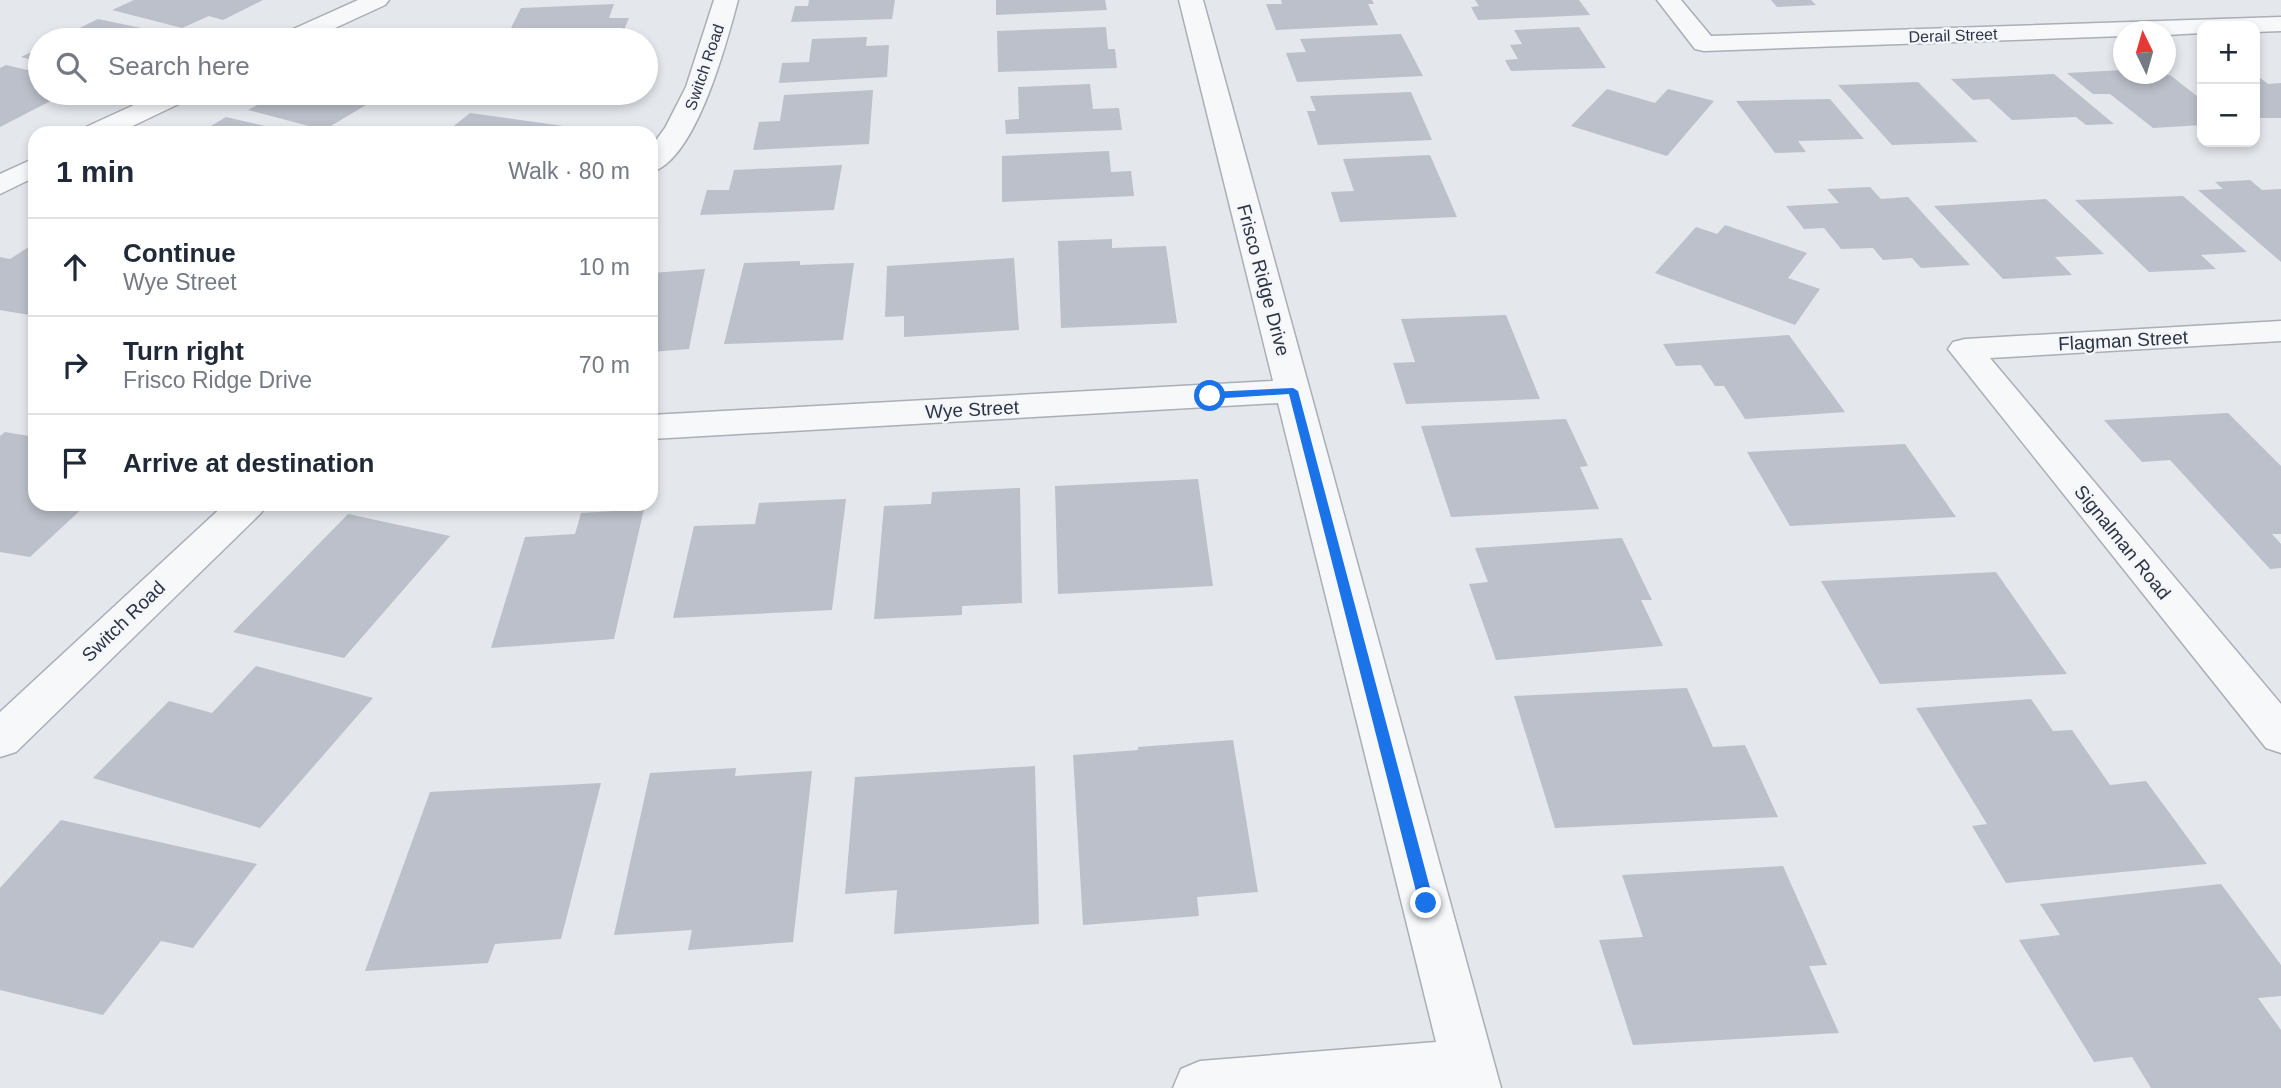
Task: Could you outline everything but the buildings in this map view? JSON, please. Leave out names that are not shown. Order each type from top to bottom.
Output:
[{"type":"street","points":[[315,28],[377,0]]},
{"type":"street","name":"Switch Road","points":[[658,157],[684,124],[706,71],[726,0]]},
{"type":"street","name":"Frisco Ridge Drive","points":[[1191,0],[1471,1077]]},
{"type":"street","name":"Derail Street","points":[[1670,0],[1704,44],[2197,26]]},
{"type":"street","name":"Derail Street","points":[[2260,25],[2281,24]]},
{"type":"street","points":[[111,126],[155,105]]},
{"type":"street","points":[[0,185],[28,170]]},
{"type":"street","name":"Flagman Street","points":[[1965,349],[2281,331]]},
{"type":"street","name":"Signalman Road","points":[[1965,349],[2281,735]]},
{"type":"street","name":"Wye Street","points":[[658,427],[1293,391]]},
{"type":"street","name":"Switch Road","points":[[0,739],[241,511]]},
{"type":"street","points":[[1200,1088],[1471,1077]]},
{"type":"route","points":[[1210,396],[1293,391],[1426,903]]}]
